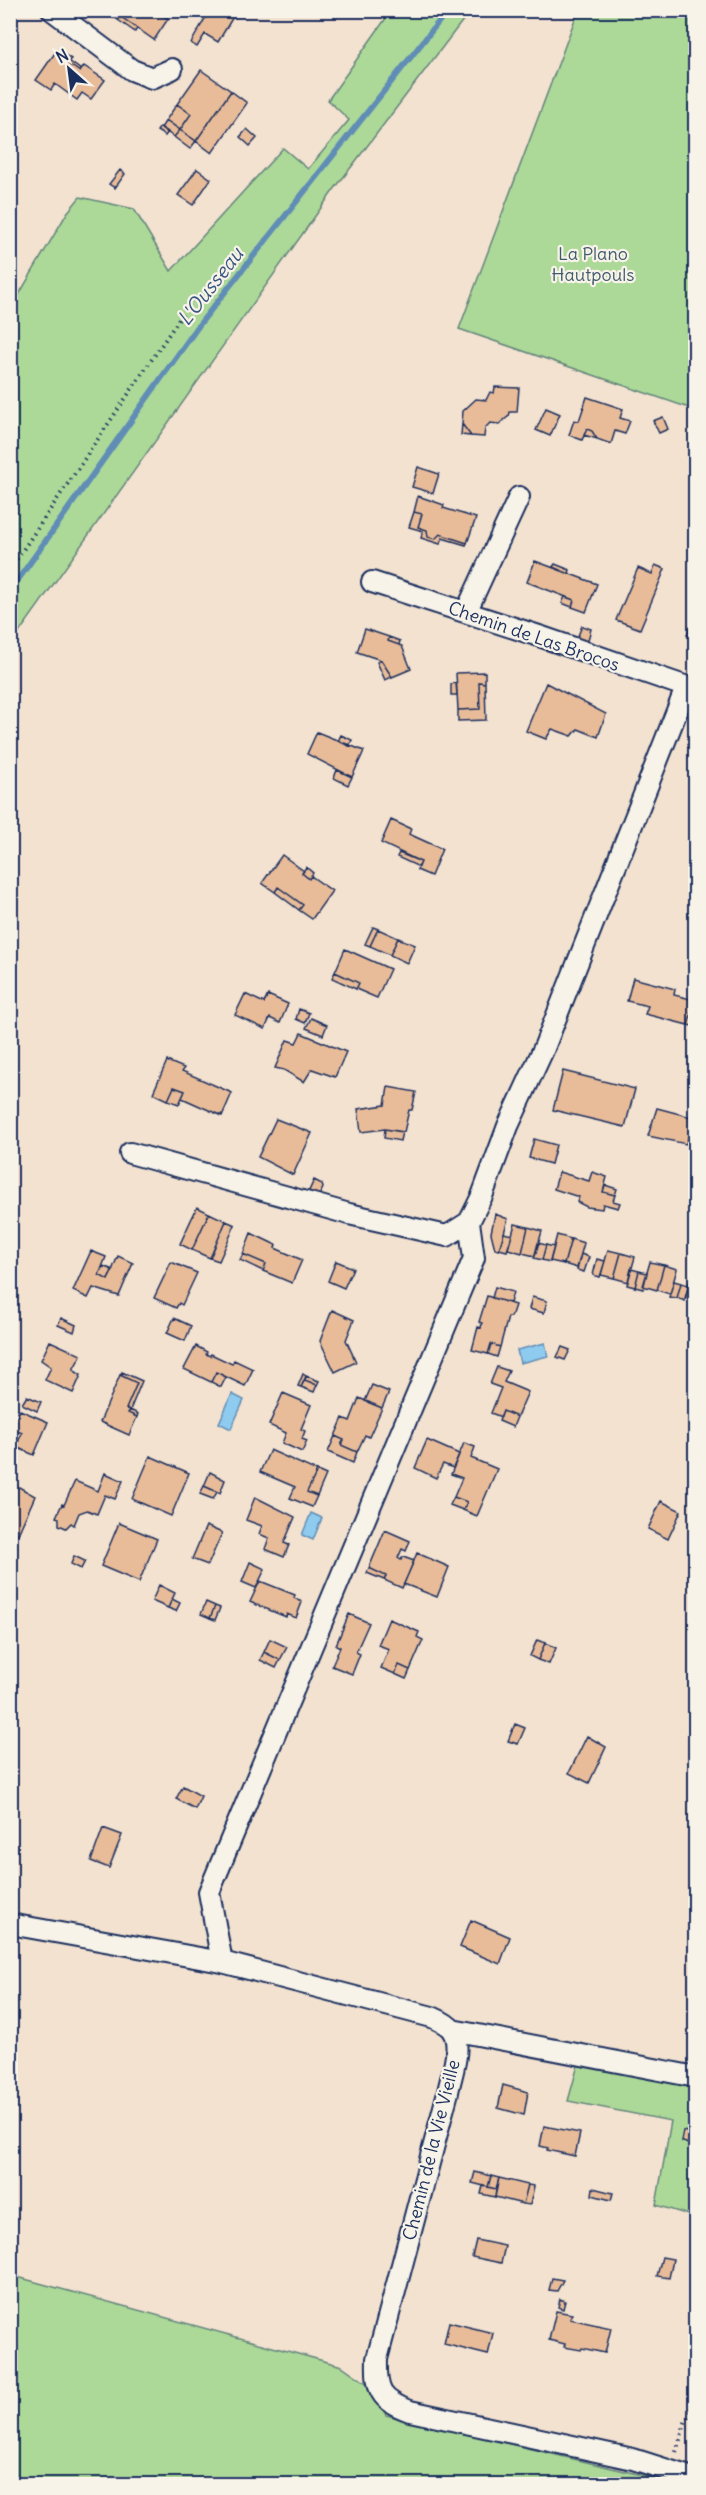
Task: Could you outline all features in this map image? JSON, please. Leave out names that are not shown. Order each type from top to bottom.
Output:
[{"type":"street","points":[[52,10],[132,70],[152,78],[172,69]]},
{"type":"street","points":[[466,612],[519,497]]},
{"type":"street","name":"Chemin de Las Brocos","points":[[372,582],[691,689]]},
{"type":"street","points":[[130,1153],[349,1214],[447,1236],[469,1222],[482,1196],[508,1126],[544,1048],[691,689]]},
{"type":"street","points":[[222,1962],[209,1892],[474,1258],[469,1222]]},
{"type":"street","points":[[10,1924],[222,1962],[432,2017],[452,2030],[696,2077]]},
{"type":"street","name":"Chemin de la Vie Vieille","points":[[452,2030],[456,2039],[456,2051],[448,2092],[377,2359],[376,2379],[381,2393],[392,2404],[410,2411],[633,2459],[696,2479]]},
{"type":"path","points":[[10,569],[192,300]]},
{"type":"path","points":[[670,2470],[686,2420],[696,2404]]},
{"type":"green space","points":[[391,11],[470,11],[333,191],[11,644],[11,308],[67,213],[80,197],[134,209],[171,271],[283,148],[308,169],[349,120],[328,100]]},
{"type":"green space","name":"La Plano Hautpouls","points":[[578,11],[695,11],[695,410],[459,329]]},
{"type":"green space","points":[[578,2065],[695,2086],[695,2217],[656,2205],[671,2121],[568,2101]]},
{"type":"green space","points":[[10,2275],[342,2366],[369,2385],[386,2415],[680,2484],[11,2484]]},
{"type":"water","points":[[545,1343],[548,1356],[520,1363],[517,1350]]},
{"type":"water","points":[[232,1394],[244,1400],[231,1429],[219,1423]]},
{"type":"water","points":[[311,1513],[322,1518],[313,1540],[302,1535]]},
{"type":"building","points":[[104,10],[156,10],[168,19],[154,40],[121,17],[118,20]]},
{"type":"building","points":[[210,10],[237,10],[218,42],[205,34],[197,47],[191,43]]},
{"type":"building","points":[[121,17],[137,28],[135,32],[118,20]]},
{"type":"building","points":[[57,50],[71,59],[67,63],[80,72],[84,66],[105,80],[91,99],[82,93],[77,100],[55,84],[51,90],[36,80]]},
{"type":"building","points":[[69,61],[81,70],[80,72],[67,63]]},
{"type":"building","points":[[201,70],[231,91],[196,141],[180,130],[191,114],[177,104]]},
{"type":"building","points":[[231,91],[247,103],[212,153],[196,141]]},
{"type":"building","points":[[177,104],[191,114],[180,130],[166,120]]},
{"type":"building","points":[[166,120],[180,130],[174,137],[161,128]]},
{"type":"building","points":[[160,127],[168,132],[165,136],[157,131]]},
{"type":"building","points":[[247,129],[257,138],[250,146],[240,137]]},
{"type":"building","points":[[180,130],[196,141],[190,149],[174,137]]},
{"type":"building","points":[[197,169],[211,179],[193,205],[178,195]]},
{"type":"building","points":[[120,170],[125,174],[115,188],[109,184]]},
{"type":"building","points":[[495,387],[519,388],[517,412],[510,412],[509,416],[499,424],[490,423],[485,428],[484,437],[471,436],[462,424],[463,411],[476,399],[486,400],[490,392],[494,393]]},
{"type":"building","points":[[587,397],[623,409],[620,418],[630,421],[625,434],[615,431],[611,444],[597,439],[592,431],[587,429],[582,440],[569,435],[574,420],[579,421]]},
{"type":"building","points":[[546,408],[560,414],[550,436],[536,430]]},
{"type":"building","points":[[663,417],[668,429],[659,433],[653,421]]},
{"type":"building","points":[[462,424],[471,436],[461,435]]},
{"type":"building","points":[[587,429],[592,431],[597,439],[584,435]]},
{"type":"building","points":[[418,467],[439,474],[433,493],[412,487]]},
{"type":"building","points":[[418,496],[444,505],[443,508],[476,518],[467,543],[440,534],[435,539],[428,537],[427,530],[418,527],[422,514],[414,512]]},
{"type":"building","points":[[414,512],[422,514],[418,527],[427,530],[428,537],[435,539],[440,534],[467,543],[466,545],[442,538],[440,544],[421,538],[423,531],[409,527]]},
{"type":"building","points":[[535,561],[597,584],[586,612],[572,607],[574,600],[527,582]]},
{"type":"building","points":[[555,564],[570,570],[569,574],[553,567]]},
{"type":"building","points":[[655,565],[665,569],[640,629],[616,620],[638,568],[652,574]]},
{"type":"building","points":[[565,597],[574,600],[572,607],[562,603]]},
{"type":"building","points":[[696,616],[696,638],[687,635]]},
{"type":"building","points":[[582,626],[591,629],[586,647],[575,643]]},
{"type":"building","points":[[365,629],[389,637],[388,641],[402,646],[411,669],[392,677],[381,660],[357,652]]},
{"type":"building","points":[[389,637],[400,641],[399,645],[388,641]]},
{"type":"building","points":[[381,660],[392,677],[385,680],[377,662]]},
{"type":"building","points":[[485,672],[485,683],[479,682],[480,709],[458,710],[456,673]]},
{"type":"building","points":[[479,682],[485,683],[486,720],[458,721],[458,710],[480,709]]},
{"type":"building","points":[[456,683],[457,695],[451,695],[451,684]]},
{"type":"building","points":[[546,683],[606,714],[598,737],[578,729],[572,736],[552,729],[546,739],[526,731]]},
{"type":"building","points":[[317,732],[364,751],[352,777],[307,754]]},
{"type":"building","points":[[341,735],[352,740],[349,746],[338,741]]},
{"type":"building","points":[[696,764],[696,781],[691,780]]},
{"type":"building","points":[[337,770],[352,777],[348,785],[334,778]]},
{"type":"building","points":[[696,814],[696,839],[689,837]]},
{"type":"building","points":[[391,820],[411,829],[409,834],[442,849],[431,876],[417,870],[421,862],[381,843]]},
{"type":"building","points":[[689,837],[696,839],[696,844],[688,841]]},
{"type":"building","points":[[399,853],[421,862],[419,867],[397,857]]},
{"type":"building","points":[[282,855],[304,871],[302,873],[309,879],[311,876],[332,891],[312,919],[299,910],[303,905],[278,887],[275,892],[262,883]]},
{"type":"building","points":[[306,867],[313,873],[309,879],[302,873]]},
{"type":"building","points":[[278,887],[303,905],[299,910],[275,892]]},
{"type":"building","points":[[373,927],[378,929],[370,946],[365,944]]},
{"type":"building","points":[[378,929],[398,938],[390,955],[370,946]]},
{"type":"building","points":[[398,938],[415,945],[407,963],[390,955]]},
{"type":"building","points":[[345,949],[390,969],[377,998],[356,989],[359,983],[335,972]]},
{"type":"building","points":[[335,972],[359,983],[356,989],[332,978]]},
{"type":"building","points":[[633,978],[675,989],[674,995],[695,1000],[688,1025],[645,1014],[648,1006],[627,1001]]},
{"type":"building","points":[[245,994],[264,1003],[268,995],[288,1004],[280,1023],[270,1018],[265,1029],[235,1015]]},
{"type":"building","points":[[696,1000],[696,1027],[688,1025]]},
{"type":"building","points":[[299,1009],[309,1013],[305,1023],[296,1019]]},
{"type":"building","points":[[311,1018],[327,1025],[323,1035],[306,1028]]},
{"type":"building","points":[[301,1033],[346,1052],[335,1077],[312,1069],[304,1082],[284,1070],[275,1068],[287,1040],[296,1043]]},
{"type":"building","points":[[167,1061],[184,1068],[182,1071],[232,1093],[222,1116],[182,1098],[185,1091],[174,1087],[168,1100],[153,1093]]},
{"type":"building","points":[[563,1071],[635,1089],[625,1127],[553,1110]]},
{"type":"building","points":[[174,1087],[185,1091],[179,1104],[168,1100]]},
{"type":"building","points":[[388,1087],[416,1092],[404,1132],[385,1129],[361,1132],[358,1109],[385,1105]]},
{"type":"building","points":[[657,1108],[695,1118],[686,1144],[648,1136]]},
{"type":"building","points":[[276,1119],[312,1133],[293,1175],[258,1157]]},
{"type":"building","points":[[385,1129],[402,1132],[400,1141],[384,1138]]},
{"type":"building","points":[[534,1139],[556,1145],[551,1164],[529,1158]]},
{"type":"building","points":[[559,1172],[589,1181],[592,1172],[607,1177],[603,1192],[615,1195],[613,1201],[620,1203],[618,1208],[603,1204],[602,1209],[587,1207],[577,1202],[579,1197],[554,1189]]},
{"type":"building","points":[[314,1180],[322,1184],[323,1188],[319,1196],[309,1191]]},
{"type":"building","points":[[605,1185],[617,1189],[615,1195],[603,1192]]},
{"type":"building","points":[[197,1207],[209,1213],[192,1250],[180,1244]]},
{"type":"building","points":[[209,1213],[226,1221],[210,1258],[192,1250]]},
{"type":"building","points":[[495,1214],[508,1219],[499,1250],[495,1249],[491,1233]]},
{"type":"building","points":[[226,1221],[235,1225],[219,1261],[210,1258]]},
{"type":"building","points":[[515,1224],[528,1227],[522,1253],[508,1249]]},
{"type":"building","points":[[528,1227],[542,1231],[535,1256],[522,1253]]},
{"type":"building","points":[[251,1233],[276,1245],[275,1248],[302,1260],[292,1283],[263,1271],[266,1264],[243,1254]]},
{"type":"building","points":[[504,1233],[512,1235],[507,1251],[499,1249]]},
{"type":"building","points":[[557,1235],[571,1239],[564,1264],[550,1261]]},
{"type":"building","points":[[571,1239],[584,1243],[577,1268],[564,1264]]},
{"type":"building","points":[[538,1243],[546,1245],[542,1260],[534,1258]]},
{"type":"building","points":[[546,1245],[554,1247],[550,1262],[542,1260]]},
{"type":"building","points":[[608,1250],[621,1253],[614,1278],[601,1275]]},
{"type":"building","points":[[91,1251],[106,1257],[99,1275],[108,1280],[118,1256],[133,1263],[119,1296],[93,1288],[88,1298],[73,1291]]},
{"type":"building","points":[[621,1253],[635,1257],[628,1282],[614,1278]]},
{"type":"building","points":[[243,1254],[266,1264],[263,1271],[240,1260]]},
{"type":"building","points":[[581,1254],[589,1257],[584,1272],[577,1270]]},
{"type":"building","points":[[597,1259],[605,1261],[600,1277],[593,1275]]},
{"type":"building","points":[[336,1261],[353,1268],[344,1288],[328,1281]]},
{"type":"building","points":[[171,1262],[197,1273],[182,1305],[179,1303],[176,1308],[154,1298]]},
{"type":"building","points":[[650,1262],[664,1265],[657,1290],[643,1286]]},
{"type":"building","points":[[664,1265],[677,1269],[670,1294],[657,1290]]},
{"type":"building","points":[[103,1266],[113,1270],[108,1280],[99,1275]]},
{"type":"building","points":[[631,1269],[639,1271],[635,1287],[627,1285]]},
{"type":"building","points":[[639,1271],[647,1273],[643,1289],[635,1287]]},
{"type":"building","points":[[692,1273],[696,1274],[696,1301],[685,1298]]},
{"type":"building","points":[[674,1281],[681,1283],[677,1298],[669,1297]]},
{"type":"building","points":[[681,1283],[689,1285],[685,1301],[677,1298]]},
{"type":"building","points":[[495,1287],[513,1292],[510,1303],[492,1298]]},
{"type":"building","points":[[487,1296],[515,1305],[511,1317],[508,1317],[500,1347],[491,1344],[488,1354],[472,1350],[478,1327],[481,1328],[482,1323],[479,1322]]},
{"type":"building","points":[[532,1297],[547,1301],[544,1313],[529,1309]]},
{"type":"building","points":[[332,1310],[354,1320],[346,1340],[356,1362],[335,1372],[320,1341]]},
{"type":"building","points":[[61,1318],[76,1325],[74,1332],[58,1325]]},
{"type":"building","points":[[174,1318],[191,1326],[185,1341],[167,1333]]},
{"type":"building","points":[[50,1341],[81,1355],[73,1370],[81,1375],[73,1393],[45,1380],[51,1367],[41,1360]]},
{"type":"building","points":[[491,1344],[500,1347],[497,1357],[488,1354]]},
{"type":"building","points":[[196,1346],[210,1356],[211,1354],[232,1364],[234,1360],[253,1369],[245,1386],[216,1372],[211,1382],[184,1369]]},
{"type":"building","points":[[562,1347],[570,1350],[565,1360],[557,1357]]},
{"type":"building","points":[[497,1367],[509,1371],[504,1382],[528,1392],[517,1417],[503,1411],[501,1417],[491,1413],[501,1388],[490,1384]]},
{"type":"building","points":[[122,1372],[142,1381],[130,1410],[126,1409],[137,1383],[120,1375]]},
{"type":"building","points":[[216,1372],[226,1377],[221,1387],[211,1382]]},
{"type":"building","points":[[303,1374],[306,1376],[301,1387],[298,1386]]},
{"type":"building","points":[[120,1375],[137,1383],[126,1409],[130,1410],[128,1413],[137,1417],[129,1435],[100,1422]]},
{"type":"building","points":[[306,1376],[319,1381],[317,1385],[305,1380]]},
{"type":"building","points":[[305,1380],[317,1385],[314,1392],[301,1387]]},
{"type":"building","points":[[372,1385],[389,1392],[382,1408],[365,1401]]},
{"type":"building","points":[[283,1393],[311,1405],[301,1429],[305,1431],[302,1439],[307,1441],[302,1452],[282,1443],[286,1433],[269,1425]]},
{"type":"building","points":[[27,1396],[41,1402],[37,1411],[22,1404]]},
{"type":"building","points":[[359,1398],[382,1408],[369,1437],[365,1435],[357,1452],[341,1445],[344,1440],[335,1436],[343,1418],[350,1421]]},
{"type":"building","points":[[20,1410],[48,1422],[34,1455],[16,1447],[22,1433],[12,1429]]},
{"type":"building","points":[[130,1410],[138,1414],[137,1417],[128,1413]]},
{"type":"building","points":[[503,1411],[517,1417],[513,1427],[499,1421]]},
{"type":"building","points":[[335,1436],[344,1440],[341,1445],[357,1452],[353,1463],[328,1452]]},
{"type":"building","points":[[427,1440],[459,1454],[453,1468],[443,1464],[436,1478],[415,1468]]},
{"type":"building","points":[[464,1443],[475,1447],[471,1458],[497,1469],[477,1516],[463,1510],[467,1502],[454,1497],[462,1478],[451,1474]]},
{"type":"building","points":[[270,1450],[317,1471],[307,1492],[317,1496],[312,1507],[290,1498],[295,1487],[260,1472]]},
{"type":"building","points":[[150,1456],[189,1473],[171,1516],[132,1499]]},
{"type":"building","points":[[317,1471],[326,1475],[317,1496],[307,1492]]},
{"type":"building","points":[[210,1472],[225,1480],[220,1493],[204,1486]]},
{"type":"building","points":[[105,1473],[123,1481],[115,1499],[105,1495],[97,1514],[87,1510],[79,1513],[74,1525],[71,1523],[66,1528],[59,1525],[59,1518],[56,1517],[75,1481],[98,1491]]},
{"type":"building","points":[[10,1482],[35,1496],[18,1534],[10,1531]]},
{"type":"building","points":[[204,1486],[217,1492],[213,1499],[200,1494]]},
{"type":"building","points":[[255,1497],[295,1517],[284,1543],[289,1545],[284,1557],[265,1549],[269,1538],[259,1534],[262,1526],[246,1520]]},
{"type":"building","points":[[454,1497],[467,1502],[463,1510],[450,1505]]},
{"type":"building","points":[[661,1501],[681,1511],[668,1539],[648,1529]]},
{"type":"building","points":[[119,1523],[157,1539],[139,1582],[101,1566]]},
{"type":"building","points":[[206,1526],[222,1533],[208,1565],[192,1559]]},
{"type":"building","points":[[385,1530],[410,1541],[406,1551],[402,1549],[398,1558],[401,1560],[403,1557],[414,1561],[402,1588],[384,1580],[386,1576],[369,1568]]},
{"type":"building","points":[[417,1553],[449,1567],[437,1597],[404,1584]]},
{"type":"building","points":[[74,1556],[85,1561],[81,1569],[71,1564]]},
{"type":"building","points":[[250,1562],[265,1569],[256,1588],[242,1582]]},
{"type":"building","points":[[369,1568],[386,1576],[384,1580],[367,1573]]},
{"type":"building","points":[[260,1581],[295,1595],[294,1598],[302,1602],[296,1618],[287,1614],[286,1617],[250,1602]]},
{"type":"building","points":[[159,1585],[175,1593],[168,1608],[152,1601]]},
{"type":"building","points":[[172,1599],[180,1603],[176,1611],[168,1608]]},
{"type":"building","points":[[206,1602],[215,1606],[210,1618],[201,1614]]},
{"type":"building","points":[[215,1606],[220,1608],[215,1620],[210,1618]]},
{"type":"building","points":[[349,1614],[369,1623],[356,1652],[360,1654],[352,1674],[332,1666],[340,1647],[336,1645]]},
{"type":"building","points":[[389,1619],[419,1632],[417,1637],[423,1640],[410,1670],[399,1665],[395,1674],[381,1668],[389,1649],[378,1645]]},
{"type":"building","points":[[270,1639],[287,1647],[280,1660],[264,1652]]},
{"type":"building","points":[[537,1640],[545,1643],[538,1660],[530,1656]]},
{"type":"building","points":[[545,1643],[556,1648],[549,1664],[538,1660]]},
{"type":"building","points":[[264,1652],[280,1660],[276,1668],[260,1660]]},
{"type":"building","points":[[399,1665],[410,1670],[406,1679],[395,1674]]},
{"type":"building","points":[[515,1724],[525,1728],[518,1744],[508,1741]]},
{"type":"building","points":[[587,1736],[606,1747],[589,1783],[569,1773]]},
{"type":"building","points":[[183,1786],[201,1796],[195,1809],[176,1799]]},
{"type":"building","points":[[103,1828],[122,1835],[109,1868],[91,1861]]},
{"type":"building","points":[[471,1920],[510,1937],[500,1964],[460,1947]]},
{"type":"building","points":[[503,2085],[528,2092],[524,2115],[498,2108]]},
{"type":"building","points":[[544,2126],[580,2133],[575,2156],[547,2150],[548,2148],[540,2146]]},
{"type":"building","points":[[683,2131],[692,2133],[688,2144],[681,2141]]},
{"type":"building","points":[[475,2172],[491,2176],[488,2187],[472,2183]]},
{"type":"building","points":[[491,2176],[499,2178],[496,2189],[488,2187]]},
{"type":"building","points":[[499,2178],[528,2185],[523,2204],[495,2197]]},
{"type":"building","points":[[528,2185],[534,2186],[530,2205],[523,2204]]},
{"type":"building","points":[[483,2186],[496,2189],[495,2197],[481,2194]]},
{"type":"building","points":[[593,2188],[613,2193],[611,2200],[592,2195]]},
{"type":"building","points":[[476,2240],[505,2246],[501,2263],[472,2257]]},
{"type":"building","points":[[662,2257],[673,2259],[669,2278],[657,2276]]},
{"type":"building","points":[[552,2278],[563,2280],[557,2291],[549,2290]]},
{"type":"building","points":[[560,2299],[565,2301],[563,2309],[558,2307]]},
{"type":"building","points":[[556,2311],[572,2314],[570,2319],[611,2328],[605,2353],[564,2347],[565,2344],[549,2340]]},
{"type":"building","points":[[449,2322],[493,2333],[488,2355],[444,2344]]},
{"type":"waterway","name":"L'Ousseau","points":[[10,591],[199,325],[448,10]]}]
